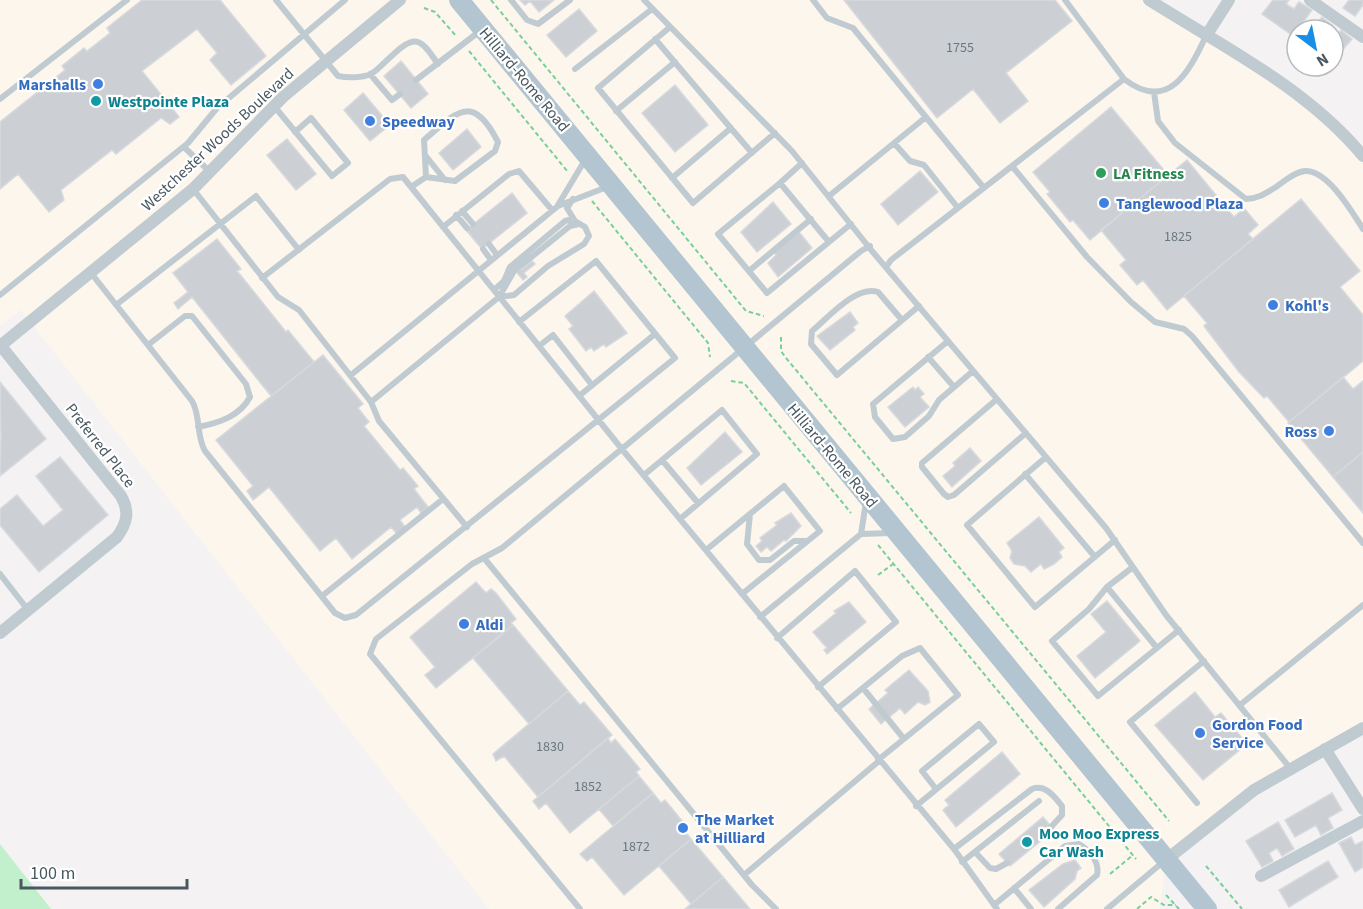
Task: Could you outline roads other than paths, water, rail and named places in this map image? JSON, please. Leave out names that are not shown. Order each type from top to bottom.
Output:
[{"type":"main road","name":"Hilliard-Rome Road","points":[[459,0],[1207,909]]},
{"type":"street","name":"Westchester Woods Boulevard","points":[[0,346],[193,189],[274,106],[400,0]]},
{"type":"street","points":[[1149,0],[1308,103],[1363,156]]},
{"type":"street","points":[[1206,36],[1229,0]]},
{"type":"street","points":[[1316,2],[1363,37]]},
{"type":"street","name":"Preferred Place","points":[[0,346],[121,496],[128,516],[117,537],[0,633]]},
{"type":"street","points":[[1166,860],[1254,790],[1363,728]]},
{"type":"street","points":[[1325,749],[1363,809]]},
{"type":"street","points":[[1261,876],[1363,821]]},
{"type":"lane","points":[[0,99],[127,0]]},
{"type":"lane","points":[[276,0],[338,76],[346,78],[370,74],[407,43],[416,41],[422,44],[438,64]]},
{"type":"lane","points":[[0,295],[183,147],[227,99],[305,36],[345,0]]},
{"type":"lane","points":[[511,0],[527,20],[538,24],[570,0]]},
{"type":"lane","points":[[644,0],[802,163],[1114,540],[1179,630],[1290,768]]},
{"type":"lane","points":[[813,0],[827,18],[854,28],[984,188]]},
{"type":"lane","points":[[1065,0],[1124,79],[1135,87],[1154,92],[1174,86],[1183,77],[1206,36]]},
{"type":"lane","points":[[575,69],[652,9]]},
{"type":"lane","points":[[670,27],[598,88],[693,203],[775,133]]},
{"type":"lane","points":[[416,80],[483,28]]},
{"type":"lane","points":[[655,39],[752,153]]},
{"type":"lane","points":[[616,111],[675,62]]},
{"type":"lane","points":[[370,74],[392,100],[400,94]]},
{"type":"lane","points":[[886,267],[891,260],[1124,79]]},
{"type":"lane","points":[[1154,92],[1158,121],[1169,136],[1246,199],[1264,195],[1297,174],[1317,173],[1352,211],[1363,229]]},
{"type":"lane","points":[[274,106],[295,132],[332,176],[348,163],[311,118],[295,132]]},
{"type":"lane","points":[[411,187],[426,177],[451,182],[462,178],[498,146],[495,137],[476,112],[469,110],[453,115],[424,140],[426,177]]},
{"type":"lane","points":[[829,196],[926,117]]},
{"type":"lane","points":[[672,178],[732,128]]},
{"type":"lane","points":[[894,143],[910,161],[924,165],[958,208]]},
{"type":"lane","points":[[183,147],[210,172]]},
{"type":"lane","points":[[425,155],[445,180]]},
{"type":"lane","points":[[555,208],[588,155]]},
{"type":"lane","points":[[802,163],[718,234],[767,293],[851,224]]},
{"type":"lane","points":[[1012,166],[1087,257],[1131,302],[1155,322],[1184,329],[1192,336],[1363,543]]},
{"type":"lane","points":[[443,227],[509,174],[519,171],[555,208]]},
{"type":"lane","points":[[262,278],[390,179],[403,177],[621,448],[954,849],[996,907],[1014,888],[1065,846],[1079,844],[1095,860],[1099,870],[1097,875],[1058,909]]},
{"type":"lane","points":[[780,183],[829,242]]},
{"type":"lane","points":[[351,375],[555,208],[612,185]]},
{"type":"lane","points":[[193,189],[278,297],[299,310],[371,402],[379,421],[467,527]]},
{"type":"lane","points":[[116,304],[256,196],[299,250]]},
{"type":"lane","points":[[500,297],[514,295],[548,266],[584,244],[589,236],[585,227],[573,219],[567,208],[574,199]]},
{"type":"lane","points":[[459,213],[470,226]]},
{"type":"lane","points":[[494,290],[504,281],[510,267],[565,221],[573,219]]},
{"type":"lane","points":[[749,271],[811,219]]},
{"type":"lane","points":[[371,402],[500,297],[514,271],[570,226],[579,224]]},
{"type":"lane","points":[[489,244],[497,255]]},
{"type":"lane","points":[[580,909],[370,654],[376,639],[472,564],[502,548],[861,251],[870,246]]},
{"type":"lane","points":[[483,249],[491,260]]},
{"type":"lane","points":[[91,273],[192,400],[196,408],[200,443],[205,451],[335,613],[345,618],[356,615],[675,358],[596,261],[519,322]]},
{"type":"lane","points":[[902,320],[878,292],[867,291],[857,295],[812,331],[811,344],[837,375],[919,306]]},
{"type":"lane","points":[[148,345],[185,316],[192,316],[246,384],[250,397],[246,405],[221,423],[198,427]]},
{"type":"lane","points":[[579,396],[656,334]]},
{"type":"lane","points":[[539,346],[553,335],[592,385]]},
{"type":"lane","points":[[948,341],[877,399],[873,411],[875,417],[897,440],[905,437],[929,416],[939,400],[973,371]]},
{"type":"lane","points":[[928,357],[954,387]]},
{"type":"lane","points":[[997,399],[922,463],[922,467],[944,494],[948,497],[954,495],[1026,433]]},
{"type":"lane","points":[[644,475],[722,410],[757,454],[680,519]]},
{"type":"lane","points":[[1046,457],[966,525],[1035,607],[1114,540]]},
{"type":"lane","points":[[662,459],[698,503]]},
{"type":"lane","points":[[1025,474],[1095,557]]},
{"type":"lane","points":[[705,550],[784,486],[820,531],[742,594]]},
{"type":"lane","points":[[861,534],[867,496]]},
{"type":"lane","points":[[322,596],[443,499]]},
{"type":"lane","points":[[750,514],[747,544],[759,560],[770,560],[794,541],[807,541]]},
{"type":"lane","points":[[760,617],[861,534],[898,533]]},
{"type":"lane","points":[[484,558],[744,874],[776,909]]},
{"type":"lane","points":[[1133,567],[1107,587],[1089,609],[1052,641],[1098,696],[1179,630]]},
{"type":"lane","points":[[777,638],[855,571],[896,622],[818,687]]},
{"type":"lane","points":[[0,574],[29,610]]},
{"type":"lane","points":[[1107,587],[1157,648]]},
{"type":"lane","points":[[1240,705],[1363,605]]},
{"type":"lane","points":[[744,874],[958,695],[920,648],[902,656],[837,709]]},
{"type":"lane","points":[[1197,803],[1130,722],[1204,661]]},
{"type":"lane","points":[[863,687],[904,738]]},
{"type":"lane","points":[[916,806],[994,742],[980,724],[922,771],[936,789]]},
{"type":"lane","points":[[954,849],[1039,786],[1062,806],[1062,815],[1051,827]]},
{"type":"lane","points":[[962,862],[1039,801]]},
{"type":"lane","points":[[975,852],[990,868],[996,869],[1007,862]]},
{"type":"lane","points":[[1107,909],[1166,860]]},
{"type":"lane","points":[[1014,888],[1031,909]]},
{"type":"place","name":"Marshalls","points":[[98,84]]},
{"type":"place","name":"Westpointe Plaza","points":[[96,101]]},
{"type":"place","name":"Speedway","points":[[370,121]]},
{"type":"place","name":"LA Fitness","points":[[1101,173]]},
{"type":"place","name":"Tanglewood Plaza","points":[[1104,203]]},
{"type":"place","name":"Kohl's","points":[[1273,305]]},
{"type":"place","name":"Ross","points":[[1329,431]]},
{"type":"place","name":"Aldi","points":[[464,624]]},
{"type":"place","name":"Gordon Food Service","points":[[1200,733]]},
{"type":"place","name":"The Market at Hilliard","points":[[683,828]]},
{"type":"place","name":"Moo Moo Express Car Wash","points":[[1027,842]]}]
